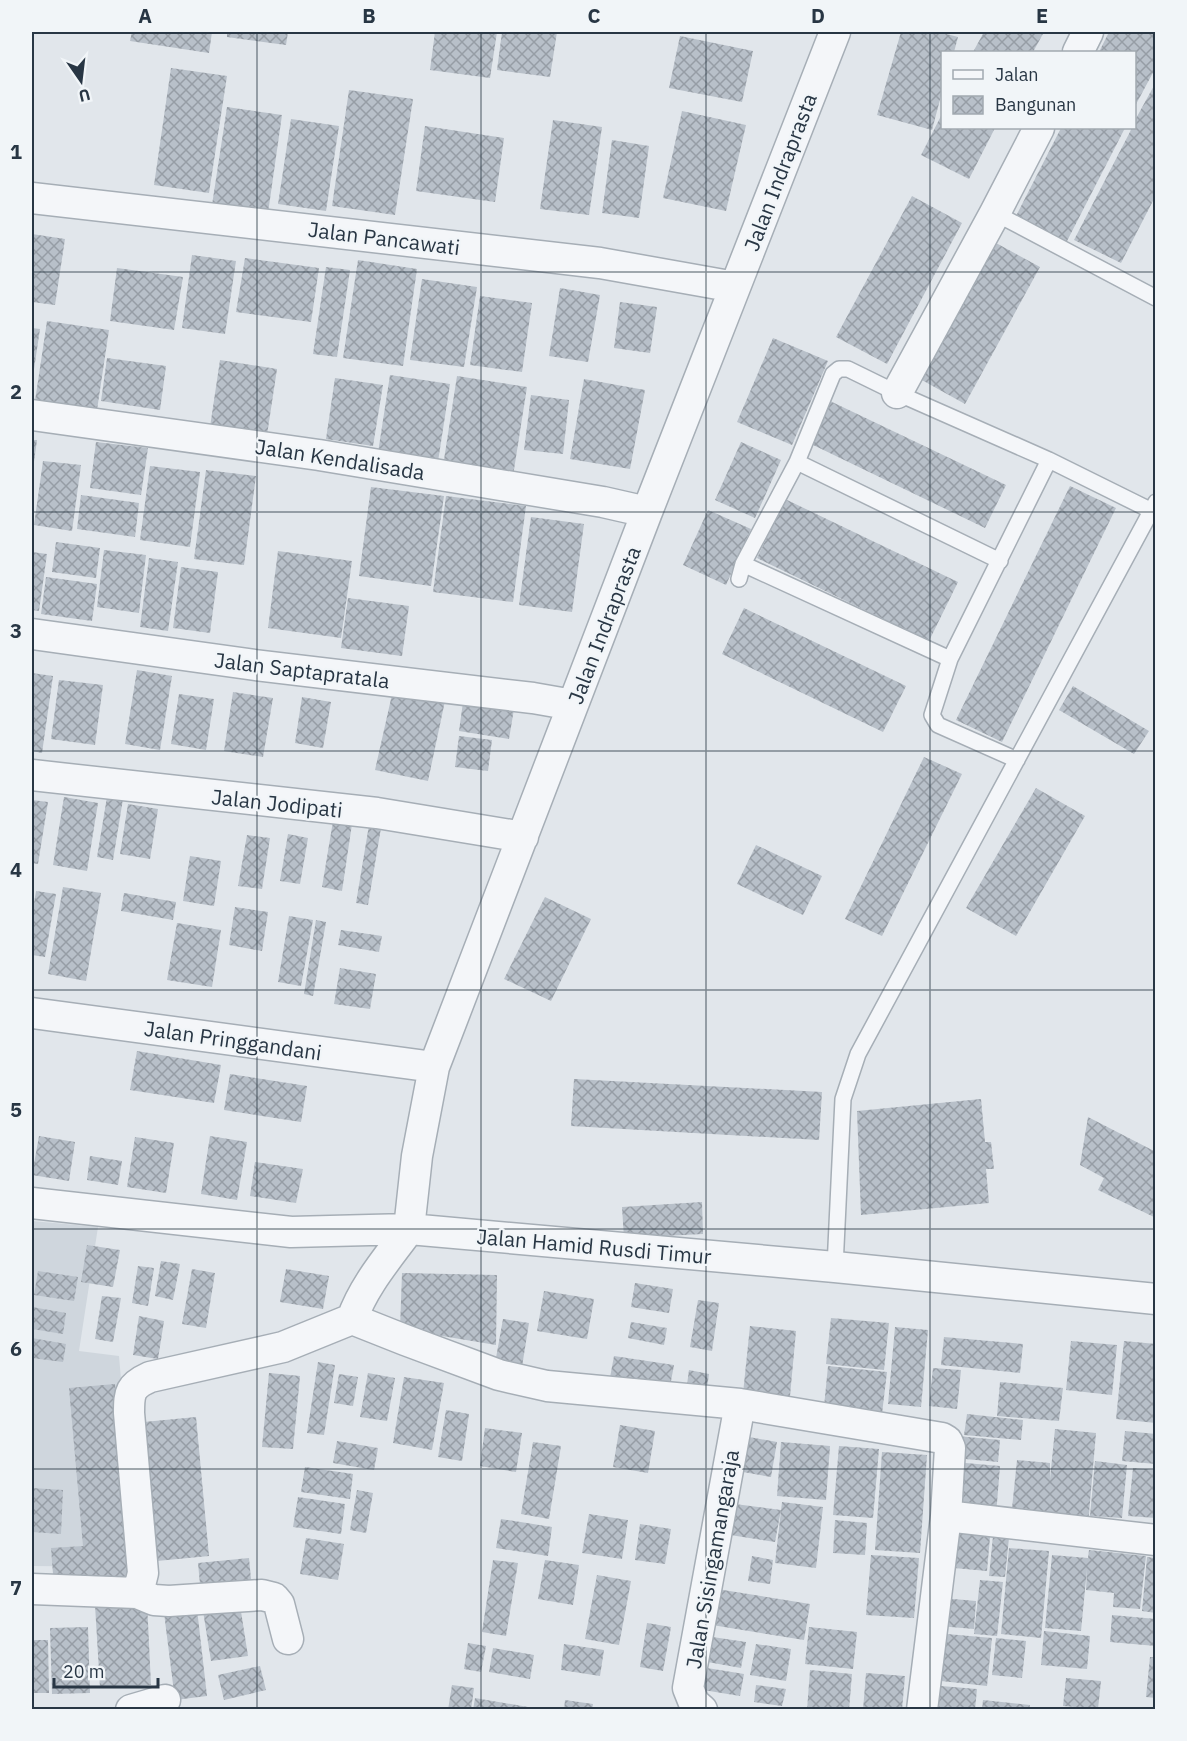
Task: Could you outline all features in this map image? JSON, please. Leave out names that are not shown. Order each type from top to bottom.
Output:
[{"type":"street","name":"Jalan Indraprasta","points":[[409,1229],[417,1156],[434,1068],[647,512],[835,32]]},
{"type":"street","points":[[1078,51],[1088,32]]},
{"type":"street","points":[[897,393],[1038,129]]},
{"type":"street","name":"Jalan Pancawati","points":[[32,198],[600,263],[735,287]]},
{"type":"street","name":"Jalan Kendalisada","points":[[32,415],[319,455],[603,502],[647,512]]},
{"type":"street","name":"Jalan Saptapratala","points":[[32,634],[573,705]]},
{"type":"street","name":"Jalan Jodipati","points":[[32,775],[377,813],[523,837]]},
{"type":"street","name":"Jalan Pringgandani","points":[[32,1013],[434,1068]]},
{"type":"street","name":"Jalan Hamid Rusdi Timur","points":[[32,1203],[291,1232],[409,1229],[835,1267],[1155,1299]]},
{"type":"street","points":[[352,1319],[369,1283],[409,1229]]},
{"type":"street","points":[[136,1593],[143,1573],[129,1413],[129,1396],[136,1383],[150,1377],[283,1347],[352,1319],[499,1375],[547,1386],[740,1404],[942,1438],[947,1441],[950,1448],[946,1516],[922,1710]]},
{"type":"street","name":"Jalan Sisingamangaraja","points":[[702,1710],[694,1703],[688,1688],[740,1404]]},
{"type":"street","points":[[946,1516],[1155,1540]]},
{"type":"street","points":[[32,1589],[136,1593],[154,1600],[169,1601],[262,1595],[274,1598],[279,1604],[288,1638]]},
{"type":"street","points":[[131,1710],[165,1700]]},
{"type":"lane","points":[[995,213],[1153,292]]},
{"type":"lane","points":[[835,1267],[843,1099],[863,1043],[1153,506],[897,393],[848,369],[839,369],[833,374],[797,462],[741,571],[950,659]]},
{"type":"lane","points":[[1017,760],[938,725],[932,715],[950,659],[1049,460]]},
{"type":"lane","points":[[797,462],[1000,561]]},
{"type":"shaded area","points":[[32,1221],[98,1227],[79,1351],[119,1356],[137,1567],[32,1566]]},
{"type":"building","points":[[132,32],[212,32],[209,53],[130,41]]},
{"type":"building","points":[[227,32],[288,32],[286,45],[227,37]]},
{"type":"building","points":[[435,32],[497,32],[490,78],[430,70]]},
{"type":"building","points":[[502,32],[557,32],[550,77],[497,70]]},
{"type":"building","points":[[901,32],[939,32],[958,37],[954,51],[941,51],[941,96],[932,130],[877,115]]},
{"type":"building","points":[[984,32],[1044,32],[1034,51],[974,51]]},
{"type":"building","points":[[1109,32],[1156,32],[1156,67],[1136,104],[1136,51],[1100,51]]},
{"type":"building","points":[[680,36],[753,51],[742,102],[669,88]]},
{"type":"building","points":[[171,68],[227,76],[209,193],[154,185]]},
{"type":"building","points":[[1156,82],[1156,195],[1121,263],[1074,240],[1131,129],[1136,129],[1136,118]]},
{"type":"building","points":[[349,90],[413,99],[395,215],[332,206]]},
{"type":"building","points":[[227,107],[282,115],[268,213],[212,205]]},
{"type":"building","points":[[682,111],[746,125],[726,211],[663,198]]},
{"type":"building","points":[[941,116],[941,129],[994,129],[969,179],[921,155]]},
{"type":"building","points":[[291,119],[339,126],[326,211],[278,204]]},
{"type":"building","points":[[553,120],[602,127],[589,215],[540,209]]},
{"type":"building","points":[[425,126],[504,138],[495,202],[416,191]]},
{"type":"building","points":[[1060,129],[1124,129],[1066,243],[1015,218]]},
{"type":"building","points":[[612,140],[649,146],[639,218],[602,213]]},
{"type":"building","points":[[912,196],[962,223],[887,364],[836,337]]},
{"type":"building","points":[[32,234],[65,239],[55,305],[32,302]]},
{"type":"building","points":[[996,243],[1040,267],[965,404],[920,379]]},
{"type":"building","points":[[192,255],[236,261],[225,334],[182,328]]},
{"type":"building","points":[[245,258],[319,268],[311,322],[236,312]]},
{"type":"building","points":[[358,260],[417,269],[403,366],[343,358]]},
{"type":"building","points":[[326,267],[350,270],[337,357],[313,354]]},
{"type":"building","points":[[117,268],[183,277],[174,330],[110,321]]},
{"type":"building","points":[[422,279],[477,287],[464,367],[410,360]]},
{"type":"building","points":[[560,288],[600,295],[588,362],[549,356]]},
{"type":"building","points":[[480,296],[532,303],[522,372],[470,365]]},
{"type":"building","points":[[620,302],[657,307],[650,353],[614,348]]},
{"type":"building","points":[[47,321],[109,330],[97,410],[35,401]]},
{"type":"building","points":[[32,328],[40,329],[33,376],[32,376]]},
{"type":"building","points":[[773,338],[828,361],[792,445],[737,422]]},
{"type":"building","points":[[107,358],[166,366],[160,410],[101,401]]},
{"type":"building","points":[[220,360],[277,369],[267,435],[210,427]]},
{"type":"building","points":[[390,375],[450,384],[437,468],[377,459]]},
{"type":"building","points":[[457,376],[527,387],[513,476],[443,466]]},
{"type":"building","points":[[335,378],[383,385],[373,446],[326,439]]},
{"type":"building","points":[[584,379],[645,390],[630,469],[570,459]]},
{"type":"building","points":[[531,395],[569,400],[563,454],[524,450]]},
{"type":"building","points":[[830,401],[1006,485],[985,528],[809,443]]},
{"type":"building","points":[[32,440],[37,440],[33,469],[32,469]]},
{"type":"building","points":[[96,442],[148,448],[141,495],[90,488]]},
{"type":"building","points":[[741,442],[781,460],[755,518],[715,500]]},
{"type":"building","points":[[43,461],[81,465],[72,531],[34,525]]},
{"type":"building","points":[[150,466],[200,472],[190,547],[140,540]]},
{"type":"building","points":[[206,470],[256,476],[244,565],[194,559]]},
{"type":"building","points":[[1070,486],[1116,508],[1002,742],[956,720]]},
{"type":"building","points":[[371,487],[444,496],[431,586],[359,576]]},
{"type":"building","points":[[81,495],[139,503],[135,537],[77,529]]},
{"type":"building","points":[[446,496],[526,506],[513,602],[433,592]]},
{"type":"building","points":[[785,499],[958,582],[929,641],[757,558]]},
{"type":"building","points":[[708,510],[751,529],[726,585],[683,565]]},
{"type":"building","points":[[531,517],[584,524],[572,612],[519,605]]},
{"type":"building","points":[[56,542],[100,548],[96,578],[52,572]]},
{"type":"building","points":[[104,550],[146,555],[139,613],[97,607]]},
{"type":"building","points":[[278,551],[352,561],[341,638],[268,628]]},
{"type":"building","points":[[32,552],[47,554],[39,611],[32,610]]},
{"type":"building","points":[[149,558],[178,562],[168,631],[140,627]]},
{"type":"building","points":[[181,567],[218,572],[210,633],[173,628]]},
{"type":"building","points":[[46,577],[97,584],[92,621],[41,614]]},
{"type":"building","points":[[348,598],[409,606],[402,656],[341,648]]},
{"type":"building","points":[[744,608],[906,686],[883,732],[722,654]]},
{"type":"building","points":[[137,670],[172,676],[160,750],[125,744]]},
{"type":"building","points":[[32,673],[53,676],[42,753],[32,751]]},
{"type":"building","points":[[59,680],[103,685],[95,745],[51,739]]},
{"type":"building","points":[[1073,686],[1149,731],[1134,754],[1059,710]]},
{"type":"building","points":[[393,690],[445,701],[428,781],[375,770]]},
{"type":"building","points":[[233,692],[273,698],[263,757],[224,751]]},
{"type":"building","points":[[179,694],[214,699],[206,750],[171,744]]},
{"type":"building","points":[[464,695],[515,703],[509,739],[459,731]]},
{"type":"building","points":[[302,697],[331,702],[323,748],[295,743]]},
{"type":"building","points":[[459,736],[492,740],[488,771],[455,767]]},
{"type":"building","points":[[924,757],[962,774],[882,936],[845,919]]},
{"type":"building","points":[[1036,788],[1085,816],[1016,936],[966,908]]},
{"type":"building","points":[[64,797],[98,803],[87,871],[53,865]]},
{"type":"building","points":[[107,797],[123,799],[113,860],[97,857]]},
{"type":"building","points":[[32,800],[48,802],[38,864],[32,863]]},
{"type":"building","points":[[128,804],[158,809],[150,859],[120,854]]},
{"type":"building","points":[[333,821],[352,824],[342,891],[322,887]]},
{"type":"building","points":[[369,825],[381,828],[368,905],[356,903]]},
{"type":"building","points":[[288,834],[308,838],[300,884],[280,881]]},
{"type":"building","points":[[247,835],[270,838],[262,889],[238,886]]},
{"type":"building","points":[[756,845],[822,876],[803,915],[737,884]]},
{"type":"building","points":[[190,856],[221,861],[214,906],[183,901]]},
{"type":"building","points":[[63,887],[101,893],[86,981],[48,974]]},
{"type":"building","points":[[36,891],[56,894],[45,957],[32,955],[32,915]]},
{"type":"building","points":[[124,893],[176,902],[173,920],[121,911]]},
{"type":"building","points":[[545,897],[591,919],[551,1001],[504,979]]},
{"type":"building","points":[[235,907],[268,912],[262,951],[229,945]]},
{"type":"building","points":[[289,916],[313,920],[301,986],[278,982]]},
{"type":"building","points":[[316,920],[326,922],[313,996],[304,994]]},
{"type":"building","points":[[177,923],[221,930],[212,987],[167,980]]},
{"type":"building","points":[[341,930],[382,936],[379,952],[338,945]]},
{"type":"building","points":[[340,968],[376,974],[370,1009],[334,1004]]},
{"type":"building","points":[[137,1051],[221,1065],[214,1103],[130,1090]]},
{"type":"building","points":[[230,1074],[307,1086],[301,1122],[224,1110]]},
{"type":"building","points":[[574,1079],[822,1092],[819,1140],[571,1126]]},
{"type":"building","points":[[981,1099],[985,1142],[991,1142],[994,1169],[986,1169],[989,1203],[861,1215],[857,1111]]},
{"type":"building","points":[[1088,1117],[1156,1152],[1156,1218],[1098,1190],[1104,1178],[1080,1165]]},
{"type":"building","points":[[39,1136],[75,1142],[69,1181],[32,1175]]},
{"type":"building","points":[[210,1136],[247,1142],[237,1200],[201,1194]]},
{"type":"building","points":[[135,1137],[174,1143],[166,1193],[127,1187]]},
{"type":"building","points":[[90,1156],[122,1161],[118,1185],[87,1180]]},
{"type":"building","points":[[255,1162],[303,1169],[296,1203],[250,1196]]},
{"type":"building","points":[[702,1202],[703,1234],[624,1238],[622,1207]]},
{"type":"building","points":[[87,1245],[120,1250],[113,1287],[81,1282]]},
{"type":"building","points":[[161,1261],[180,1264],[173,1300],[155,1296]]},
{"type":"building","points":[[138,1266],[154,1268],[148,1306],[132,1303]]},
{"type":"building","points":[[192,1269],[215,1273],[206,1328],[182,1324]]},
{"type":"building","points":[[286,1269],[329,1276],[323,1309],[280,1302]]},
{"type":"building","points":[[38,1271],[78,1277],[74,1301],[34,1295]]},
{"type":"building","points":[[402,1273],[497,1275],[496,1345],[400,1329]]},
{"type":"building","points":[[635,1283],[673,1289],[669,1313],[631,1307]]},
{"type":"building","points":[[544,1291],[594,1299],[587,1339],[537,1331]]},
{"type":"building","points":[[102,1296],[121,1298],[113,1342],[95,1339]]},
{"type":"building","points":[[698,1300],[719,1303],[712,1351],[690,1347]]},
{"type":"building","points":[[32,1307],[66,1313],[63,1334],[32,1329]]},
{"type":"building","points":[[139,1316],[164,1321],[158,1359],[133,1355]]},
{"type":"building","points":[[831,1318],[889,1323],[884,1370],[826,1364]]},
{"type":"building","points":[[503,1319],[529,1323],[521,1373],[494,1369]]},
{"type":"building","points":[[631,1322],[667,1328],[664,1345],[628,1338]]},
{"type":"building","points":[[750,1326],[796,1331],[789,1407],[742,1403]]},
{"type":"building","points":[[895,1327],[928,1330],[921,1407],[888,1404]]},
{"type":"building","points":[[944,1337],[1023,1344],[1020,1373],[941,1365]]},
{"type":"building","points":[[32,1338],[66,1344],[63,1362],[32,1358]]},
{"type":"building","points":[[1071,1341],[1117,1345],[1112,1395],[1066,1390]]},
{"type":"building","points":[[1124,1341],[1156,1344],[1156,1423],[1116,1419]]},
{"type":"building","points":[[614,1356],[674,1365],[669,1392],[609,1383]]},
{"type":"building","points":[[318,1362],[335,1365],[324,1435],[307,1433]]},
{"type":"building","points":[[828,1366],[887,1372],[881,1422],[823,1417]]},
{"type":"building","points":[[933,1368],[961,1370],[957,1409],[929,1406]]},
{"type":"building","points":[[689,1370],[709,1374],[706,1395],[686,1392]]},
{"type":"building","points":[[269,1373],[300,1376],[293,1449],[262,1447]]},
{"type":"building","points":[[368,1373],[395,1378],[387,1421],[360,1417]]},
{"type":"building","points":[[339,1374],[358,1377],[353,1406],[334,1403]]},
{"type":"building","points":[[404,1377],[444,1383],[432,1450],[393,1443]]},
{"type":"building","points":[[1000,1382],[1063,1388],[1059,1421],[997,1416]]},
{"type":"building","points":[[115,1384],[133,1580],[54,1587],[51,1548],[83,1546],[69,1388]]},
{"type":"building","points":[[446,1410],[469,1414],[462,1461],[438,1457]]},
{"type":"building","points":[[967,1414],[1023,1420],[1021,1440],[964,1435]]},
{"type":"building","points":[[196,1417],[209,1556],[157,1561],[144,1422]]},
{"type":"building","points":[[620,1425],[655,1431],[648,1473],[613,1467]]},
{"type":"building","points":[[485,1428],[522,1433],[516,1472],[480,1466]]},
{"type":"building","points":[[1055,1429],[1096,1433],[1088,1525],[1011,1518],[1017,1460],[1050,1463],[1050,1479]]},
{"type":"building","points":[[1125,1431],[1156,1434],[1156,1464],[1122,1461]]},
{"type":"building","points":[[738,1435],[777,1442],[771,1477],[732,1470]]},
{"type":"building","points":[[957,1436],[1000,1440],[998,1462],[954,1458]]},
{"type":"building","points":[[337,1441],[378,1448],[374,1470],[333,1463]]},
{"type":"building","points":[[533,1442],[561,1446],[549,1519],[521,1514]]},
{"type":"building","points":[[781,1442],[830,1446],[826,1500],[777,1496]]},
{"type":"building","points":[[839,1446],[879,1449],[873,1518],[833,1515]]},
{"type":"building","points":[[882,1452],[927,1455],[920,1553],[875,1550]]},
{"type":"building","points":[[1095,1461],[1127,1465],[1122,1518],[1090,1516]]},
{"type":"building","points":[[954,1462],[1000,1466],[996,1515],[949,1510]]},
{"type":"building","points":[[305,1467],[353,1474],[350,1499],[301,1492]]},
{"type":"building","points":[[1133,1468],[1156,1470],[1156,1518],[1128,1516]]},
{"type":"building","points":[[32,1488],[63,1490],[61,1534],[32,1532]]},
{"type":"building","points":[[357,1490],[373,1493],[366,1533],[350,1530]]},
{"type":"building","points":[[298,1497],[345,1504],[341,1534],[293,1527]]},
{"type":"building","points":[[782,1502],[823,1507],[816,1568],[775,1563]]},
{"type":"building","points":[[735,1504],[781,1510],[775,1542],[730,1535]]},
{"type":"building","points":[[589,1514],[628,1520],[622,1559],[582,1553]]},
{"type":"building","points":[[501,1519],[552,1527],[548,1556],[496,1548]]},
{"type":"building","points":[[835,1520],[867,1523],[865,1555],[833,1553]]},
{"type":"building","points":[[948,1522],[991,1526],[987,1571],[943,1567]]},
{"type":"building","points":[[640,1524],[671,1529],[665,1564],[635,1560]]},
{"type":"building","points":[[994,1526],[1010,1528],[1005,1577],[989,1576]]},
{"type":"building","points":[[306,1538],[344,1544],[338,1580],[300,1574]]},
{"type":"building","points":[[1009,1548],[1049,1551],[1041,1638],[1001,1634]]},
{"type":"building","points":[[1089,1550],[1146,1556],[1140,1609],[1113,1607],[1114,1593],[1086,1590],[1087,1569],[1081,1631],[1045,1628],[1052,1555],[1088,1558]]},
{"type":"building","points":[[871,1555],[919,1558],[914,1618],[866,1615]]},
{"type":"building","points":[[752,1556],[773,1560],[770,1584],[748,1581]]},
{"type":"building","points":[[1147,1557],[1156,1558],[1156,1613],[1142,1611]]},
{"type":"building","points":[[249,1558],[252,1590],[201,1595],[198,1563]]},
{"type":"building","points":[[493,1560],[518,1563],[506,1636],[482,1632]]},
{"type":"building","points":[[545,1560],[579,1565],[573,1605],[538,1599]]},
{"type":"building","points":[[597,1575],[631,1581],[619,1645],[585,1639]]},
{"type":"building","points":[[980,1580],[1003,1582],[997,1636],[974,1634]]},
{"type":"building","points":[[717,1589],[810,1604],[804,1640],[712,1625]]},
{"type":"building","points":[[942,1598],[976,1601],[974,1629],[939,1626]]},
{"type":"building","points":[[147,1602],[151,1685],[100,1688],[95,1605]]},
{"type":"building","points":[[240,1605],[248,1656],[211,1661],[203,1611]]},
{"type":"building","points":[[197,1609],[207,1696],[175,1700],[164,1613]]},
{"type":"building","points":[[1112,1615],[1156,1619],[1156,1646],[1110,1642]]},
{"type":"building","points":[[647,1623],[671,1627],[663,1671],[640,1667]]},
{"type":"building","points":[[88,1627],[90,1693],[52,1694],[50,1628]]},
{"type":"building","points":[[809,1627],[857,1632],[853,1669],[805,1664]]},
{"type":"building","points":[[1044,1631],[1090,1636],[1087,1669],[1041,1665]]},
{"type":"building","points":[[936,1633],[992,1638],[987,1686],[932,1680]]},
{"type":"building","points":[[706,1636],[746,1642],[741,1668],[702,1661]]},
{"type":"building","points":[[996,1638],[1026,1641],[1022,1678],[992,1675]]},
{"type":"building","points":[[32,1640],[48,1640],[49,1693],[32,1693]]},
{"type":"building","points":[[468,1643],[486,1646],[481,1672],[464,1669]]},
{"type":"building","points":[[564,1644],[604,1650],[600,1676],[561,1670]]},
{"type":"building","points":[[756,1644],[791,1649],[786,1681],[750,1675]]},
{"type":"building","points":[[493,1648],[534,1655],[530,1679],[489,1672]]},
{"type":"building","points":[[1150,1657],[1156,1657],[1156,1698],[1146,1697]]},
{"type":"building","points":[[260,1666],[266,1690],[224,1700],[218,1675]]},
{"type":"building","points":[[701,1667],[744,1674],[740,1696],[697,1689]]},
{"type":"building","points":[[810,1670],[852,1674],[849,1710],[807,1710]]},
{"type":"building","points":[[866,1673],[905,1676],[902,1710],[863,1710]]},
{"type":"building","points":[[1066,1678],[1101,1681],[1098,1709],[1063,1706]]},
{"type":"building","points":[[452,1685],[474,1688],[471,1710],[448,1710]]},
{"type":"building","points":[[756,1685],[786,1689],[782,1706],[754,1702]]},
{"type":"building","points":[[929,1685],[977,1689],[975,1710],[926,1706]]},
{"type":"building","points":[[475,1698],[528,1707],[528,1710],[473,1710]]},
{"type":"building","points":[[565,1700],[593,1704],[592,1710],[564,1710]]},
{"type":"building","points":[[983,1700],[1030,1705],[1029,1710],[982,1710]]}]
